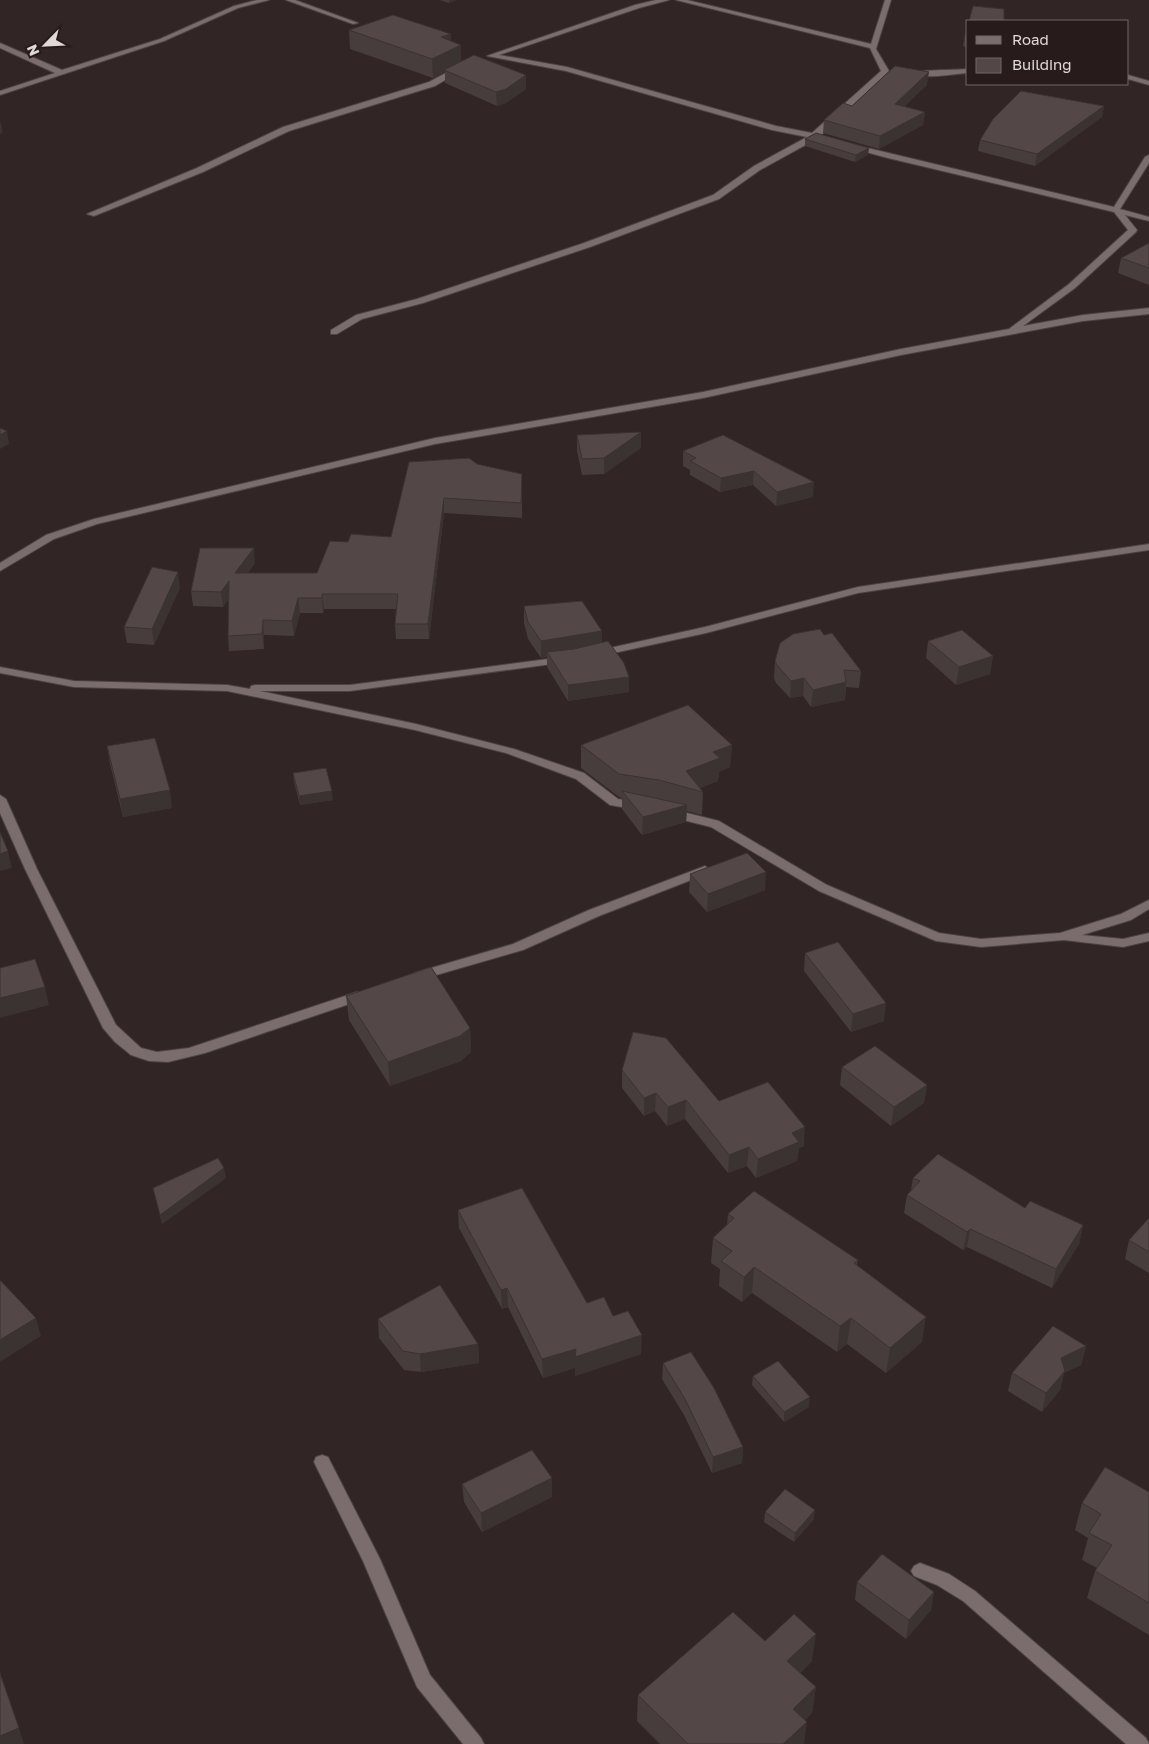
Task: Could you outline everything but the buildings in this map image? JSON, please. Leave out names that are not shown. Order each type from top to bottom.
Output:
[{"type":"street","points":[[0,93],[162,40],[236,7],[266,0]]},
{"type":"street","points":[[289,0],[355,23]]},
{"type":"street","points":[[482,60],[637,6],[666,0]]},
{"type":"street","points":[[678,0],[874,47]]},
{"type":"street","points":[[885,1],[874,47],[885,71]]},
{"type":"street","points":[[0,44],[62,73]]},
{"type":"street","points":[[490,56],[566,69],[775,128],[822,138]]},
{"type":"street","points":[[91,214],[200,170],[286,129],[432,84],[465,67]]},
{"type":"street","points":[[334,332],[359,317],[429,298],[587,245],[716,197],[757,168],[813,136],[885,71],[894,72]]},
{"type":"street","points":[[904,72],[931,74],[966,71]]},
{"type":"street","points":[[1129,77],[1148,83]]},
{"type":"street","points":[[849,145],[912,163],[1054,194],[1149,219]]},
{"type":"street","points":[[1116,210],[1149,157]]},
{"type":"street","points":[[1011,332],[1072,286],[1133,230],[1116,210]]},
{"type":"street","points":[[0,568],[50,537],[94,522],[435,441],[703,395],[901,352],[1084,318],[1149,311]]},
{"type":"street","points":[[593,655],[706,630],[858,590],[1149,547]]},
{"type":"street","points":[[0,670],[74,684],[227,688],[350,688],[574,659]]},
{"type":"street","points":[[227,688],[416,727],[510,752],[580,776],[614,802],[653,808],[715,824],[756,851],[823,888],[886,914],[936,938],[981,943],[1061,937],[1123,943],[1149,937]]},
{"type":"street","points":[[0,799],[31,869],[110,1028],[125,1045],[140,1054],[156,1058],[221,1043],[375,991]]},
{"type":"street","points":[[738,858],[756,851]]},
{"type":"street","points":[[402,981],[518,947],[594,913],[720,864]]},
{"type":"street","points":[[1061,937],[1126,917],[1149,904]]},
{"type":"street","points":[[322,1462],[371,1559],[423,1681],[475,1744]]},
{"type":"street","points":[[920,1572],[943,1579],[969,1596],[1140,1744]]}]
